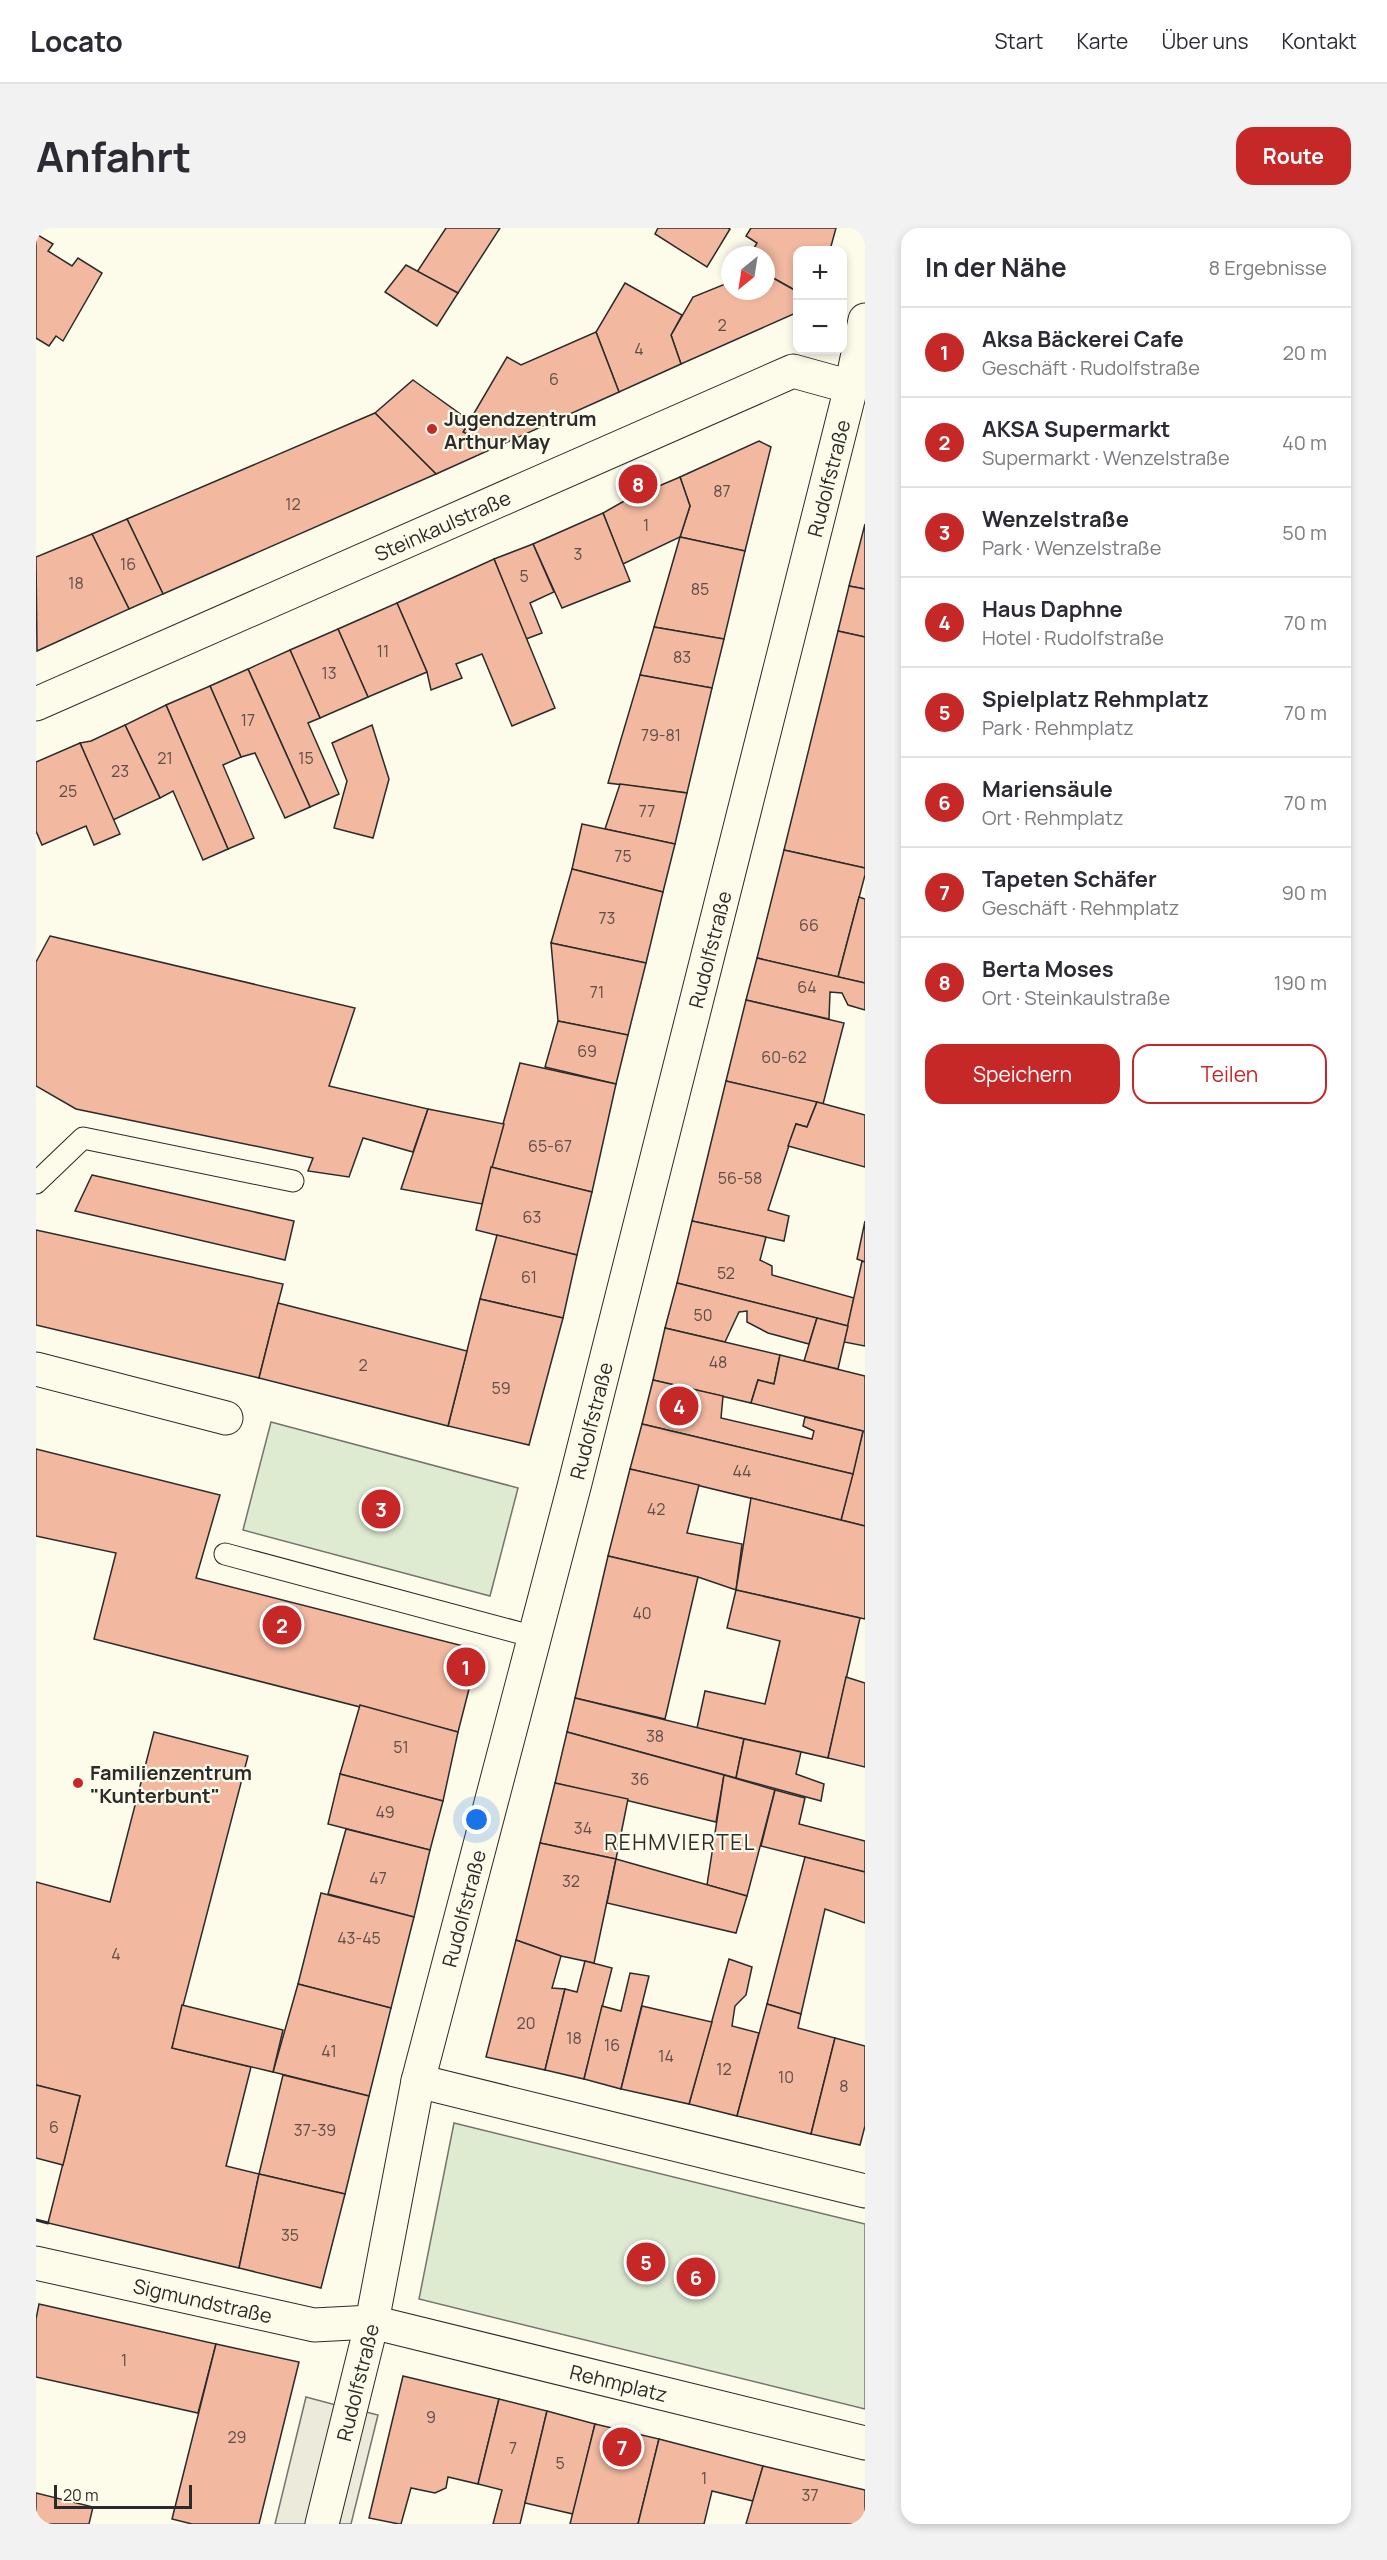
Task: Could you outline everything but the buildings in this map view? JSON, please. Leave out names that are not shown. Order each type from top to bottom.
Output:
[{"type":"street","name":"Rudolfstraße","points":[[322,2524],[372,2322],[418,2082],[535,1636],[851,387],[865,320]]},
{"type":"street","name":"Steinkaulstraße","points":[[36,704],[793,371],[851,387]]},
{"type":"street","points":[[36,1369],[226,1418]]},
{"type":"street","points":[[418,2082],[865,2191]]},
{"type":"street","name":"Sigmundstraße","points":[[36,2263],[314,2325],[372,2322]]},
{"type":"street","name":"Rehmplatz","points":[[372,2322],[865,2443]]},
{"type":"lane","points":[[36,1183],[83,1138],[293,1181]]},
{"type":"lane","points":[[225,1554],[535,1636]]},
{"type":"green space","points":[[271,1422],[518,1488],[490,1596],[243,1530]]},
{"type":"green space","points":[[454,2123],[865,2224],[865,2409],[419,2299]]},
{"type":"shaded area","points":[[306,2397],[336,2405],[306,2524],[275,2524]]},
{"type":"shaded area","points":[[366,2412],[378,2415],[351,2524],[339,2524]]},
{"type":"wall","points":[[36,2220],[48,2223]]},
{"type":"place","name":"Jugendzentrum Arthur May","points":[[432,429]]},
{"type":"place","name":"Berta Moses","points":[[638,484]]},
{"type":"place","name":"Haus Daphne","points":[[679,1406]]},
{"type":"place","name":"Wenzelstraße","points":[[381,1509]]},
{"type":"place","name":"AKSA Supermarkt","points":[[282,1625]]},
{"type":"place","name":"Aksa Bäckerei Cafe","points":[[466,1667]]},
{"type":"place","name":"Familienzentrum \"Kunterbunt\"","points":[[78,1783]]},
{"type":"place","name":"Spielplatz Rehmplatz","points":[[646,2262]]},
{"type":"place","name":"Mariensäule","points":[[696,2277]]},
{"type":"place","name":"Tapeten Schäfer","points":[[622,2447]]},
{"type":"district","name":"REHMVIERTEL","points":[[680,1842]]}]
